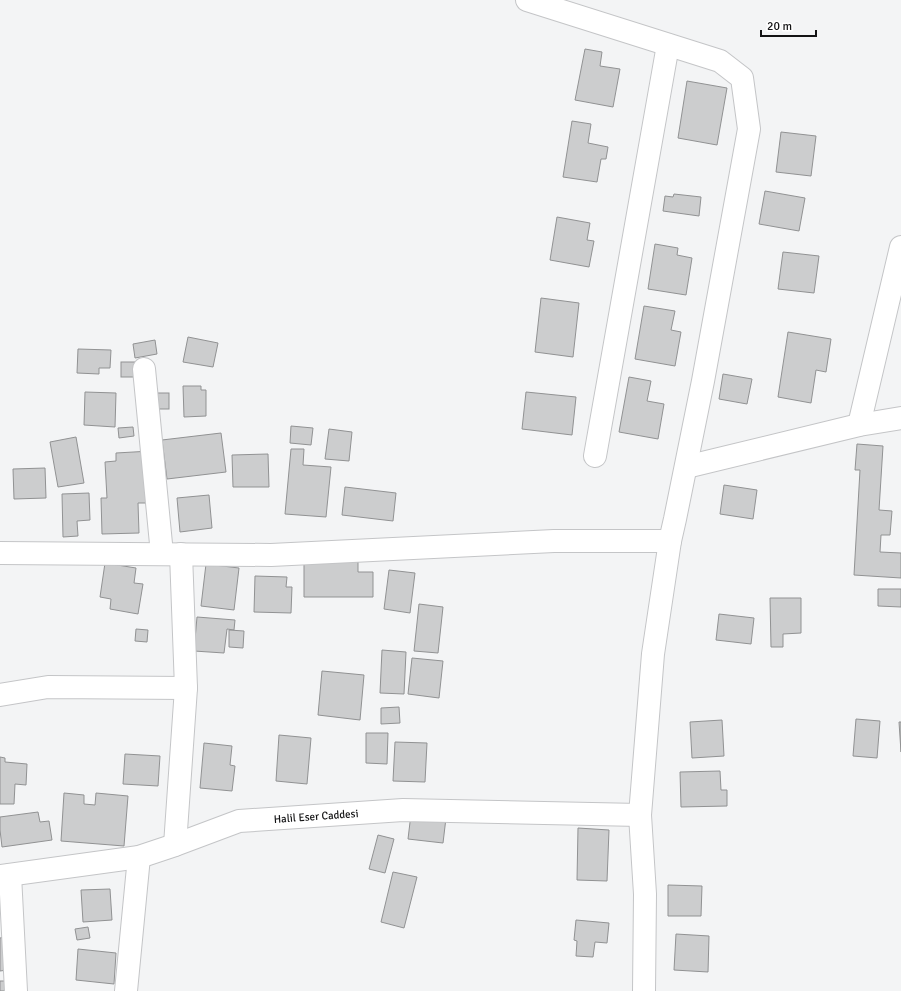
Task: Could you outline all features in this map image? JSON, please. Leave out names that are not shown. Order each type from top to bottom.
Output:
[{"type":"street","points":[[527,0],[720,61],[742,78],[749,129],[703,381],[670,541],[653,654],[640,815],[645,894],[644,991]]},
{"type":"street","points":[[595,456],[668,44]]},
{"type":"street","points":[[859,425],[901,247]]},
{"type":"street","points":[[144,369],[171,554],[186,688],[174,845]]},
{"type":"street","points":[[686,467],[859,425],[901,418]]},
{"type":"street","points":[[0,553],[271,555],[554,541],[670,541]]},
{"type":"street","points":[[0,695],[48,687],[186,688]]},
{"type":"street","name":"Halil Eser Caddesi","points":[[5,876],[139,857],[239,821],[403,810],[640,815]]},
{"type":"street","points":[[126,991],[139,857]]},
{"type":"street","points":[[5,876],[16,991]]},
{"type":"building","points":[[585,49],[602,52],[600,66],[620,69],[613,107],[575,100]]},
{"type":"building","points":[[687,81],[727,88],[717,145],[678,138]]},
{"type":"building","points":[[572,121],[591,124],[588,143],[608,147],[606,159],[601,159],[597,182],[563,177]]},
{"type":"building","points":[[781,132],[816,136],[811,176],[776,172]]},
{"type":"building","points":[[765,191],[805,198],[799,231],[759,224]]},
{"type":"building","points":[[674,194],[701,197],[699,216],[663,211],[665,196],[673,197]]},
{"type":"building","points":[[557,217],[590,223],[587,240],[594,241],[589,267],[550,260]]},
{"type":"building","points":[[655,244],[678,248],[677,255],[692,258],[686,295],[648,289]]},
{"type":"building","points":[[783,252],[819,256],[814,293],[778,289]]},
{"type":"building","points":[[541,298],[579,303],[573,357],[535,352]]},
{"type":"building","points":[[644,306],[675,311],[671,330],[681,332],[675,366],[635,359]]},
{"type":"building","points":[[788,332],[831,339],[826,372],[816,370],[811,403],[778,397]]},
{"type":"building","points":[[188,337],[218,343],[213,367],[183,362]]},
{"type":"building","points":[[155,340],[157,354],[135,358],[133,344]]},
{"type":"building","points":[[78,349],[111,350],[110,368],[99,368],[99,374],[77,373]]},
{"type":"building","points":[[121,362],[136,362],[136,377],[121,377]]},
{"type":"building","points":[[723,374],[752,379],[747,404],[719,399]]},
{"type":"building","points":[[629,377],[651,381],[647,401],[664,404],[658,439],[619,432]]},
{"type":"building","points":[[183,386],[201,386],[201,390],[206,390],[206,416],[184,417]]},
{"type":"building","points":[[85,392],[116,393],[115,427],[84,425]]},
{"type":"building","points":[[526,392],[576,397],[572,435],[522,429]]},
{"type":"building","points":[[156,393],[169,393],[169,409],[156,409]]},
{"type":"building","points":[[291,426],[313,428],[311,445],[290,443]]},
{"type":"building","points":[[133,427],[134,436],[119,438],[118,428]]},
{"type":"building","points":[[329,429],[352,432],[349,461],[325,459]]},
{"type":"building","points":[[221,433],[226,472],[167,479],[162,440]]},
{"type":"building","points":[[76,437],[84,483],[58,487],[50,442]]},
{"type":"building","points":[[857,444],[883,446],[879,510],[892,511],[890,535],[881,535],[880,552],[901,553],[901,578],[854,575],[860,470],[855,470]]},
{"type":"building","points":[[291,449],[304,449],[303,465],[331,467],[326,517],[285,514]]},
{"type":"building","points":[[151,451],[153,503],[138,503],[139,533],[102,534],[101,498],[107,498],[105,462],[116,461],[116,453]]},
{"type":"building","points":[[268,454],[269,487],[233,487],[232,455]]},
{"type":"building","points":[[45,468],[46,498],[14,499],[13,469]]},
{"type":"building","points":[[724,485],[757,490],[753,519],[720,514]]},
{"type":"building","points":[[345,487],[396,493],[393,521],[342,515]]},
{"type":"building","points":[[89,493],[90,520],[77,521],[78,536],[63,537],[62,494]]},
{"type":"building","points":[[209,495],[212,528],[180,532],[177,498]]},
{"type":"building","points":[[358,555],[358,572],[373,572],[373,597],[304,597],[304,560]]},
{"type":"building","points":[[105,563],[136,568],[134,583],[143,584],[138,614],[110,609],[111,599],[100,597]]},
{"type":"building","points":[[206,564],[239,568],[234,610],[201,606]]},
{"type":"building","points":[[389,570],[415,573],[410,613],[384,609]]},
{"type":"building","points":[[255,576],[287,577],[286,587],[292,587],[291,613],[254,612]]},
{"type":"building","points":[[878,589],[901,589],[901,607],[878,606]]},
{"type":"building","points":[[770,598],[801,598],[801,633],[783,634],[783,647],[771,647]]},
{"type":"building","points":[[419,604],[443,607],[438,653],[414,651]]},
{"type":"building","points":[[719,614],[754,618],[751,644],[716,640]]},
{"type":"building","points":[[197,617],[235,620],[234,630],[227,629],[224,653],[194,651]]},
{"type":"building","points":[[136,629],[148,630],[147,642],[135,641]]},
{"type":"building","points":[[229,630],[244,631],[243,648],[229,647]]},
{"type":"building","points":[[382,650],[406,652],[404,694],[380,693]]},
{"type":"building","points":[[412,658],[443,661],[439,698],[408,694]]},
{"type":"building","points":[[322,671],[364,675],[360,720],[318,715]]},
{"type":"building","points":[[399,707],[400,723],[381,724],[381,708]]},
{"type":"building","points":[[856,719],[880,721],[877,758],[853,756]]},
{"type":"building","points":[[722,720],[724,756],[692,758],[690,722]]},
{"type":"building","points":[[899,722],[901,722],[901,752]]},
{"type":"building","points":[[366,733],[388,733],[387,764],[366,763]]},
{"type":"building","points":[[279,735],[311,738],[307,784],[276,781]]},
{"type":"building","points":[[395,742],[427,743],[425,782],[393,781]]},
{"type":"building","points":[[204,743],[232,746],[230,765],[235,766],[232,791],[200,788]]},
{"type":"building","points":[[125,754],[160,756],[158,786],[123,784]]},
{"type":"building","points":[[0,757],[5,758],[5,762],[27,764],[26,785],[15,784],[14,804],[0,804]]},
{"type":"building","points":[[720,771],[721,790],[727,790],[727,806],[681,807],[680,772]]},
{"type":"building","points":[[64,793],[84,795],[84,804],[95,805],[96,793],[128,796],[124,846],[61,841]]},
{"type":"building","points":[[38,812],[40,822],[49,821],[52,840],[2,847],[0,817]]},
{"type":"building","points":[[411,814],[446,818],[443,843],[408,839]]},
{"type":"building","points":[[578,828],[609,830],[607,881],[577,880]]},
{"type":"building","points":[[378,835],[394,839],[385,873],[369,869]]},
{"type":"building","points":[[393,872],[417,877],[404,928],[381,922]]},
{"type":"building","points":[[668,885],[702,886],[701,916],[668,916]]},
{"type":"building","points":[[110,889],[112,920],[83,922],[81,890]]},
{"type":"building","points":[[576,920],[609,923],[607,943],[595,942],[593,957],[576,956],[577,941],[574,940]]},
{"type":"building","points":[[88,927],[90,938],[77,940],[75,929]]},
{"type":"building","points":[[676,934],[709,936],[708,972],[674,970]]},
{"type":"building","points":[[10,936],[14,969],[0,971],[0,938]]},
{"type":"building","points":[[78,949],[116,953],[114,984],[76,980]]},
{"type":"building","points":[[0,981],[8,981],[9,991],[0,991]]}]
